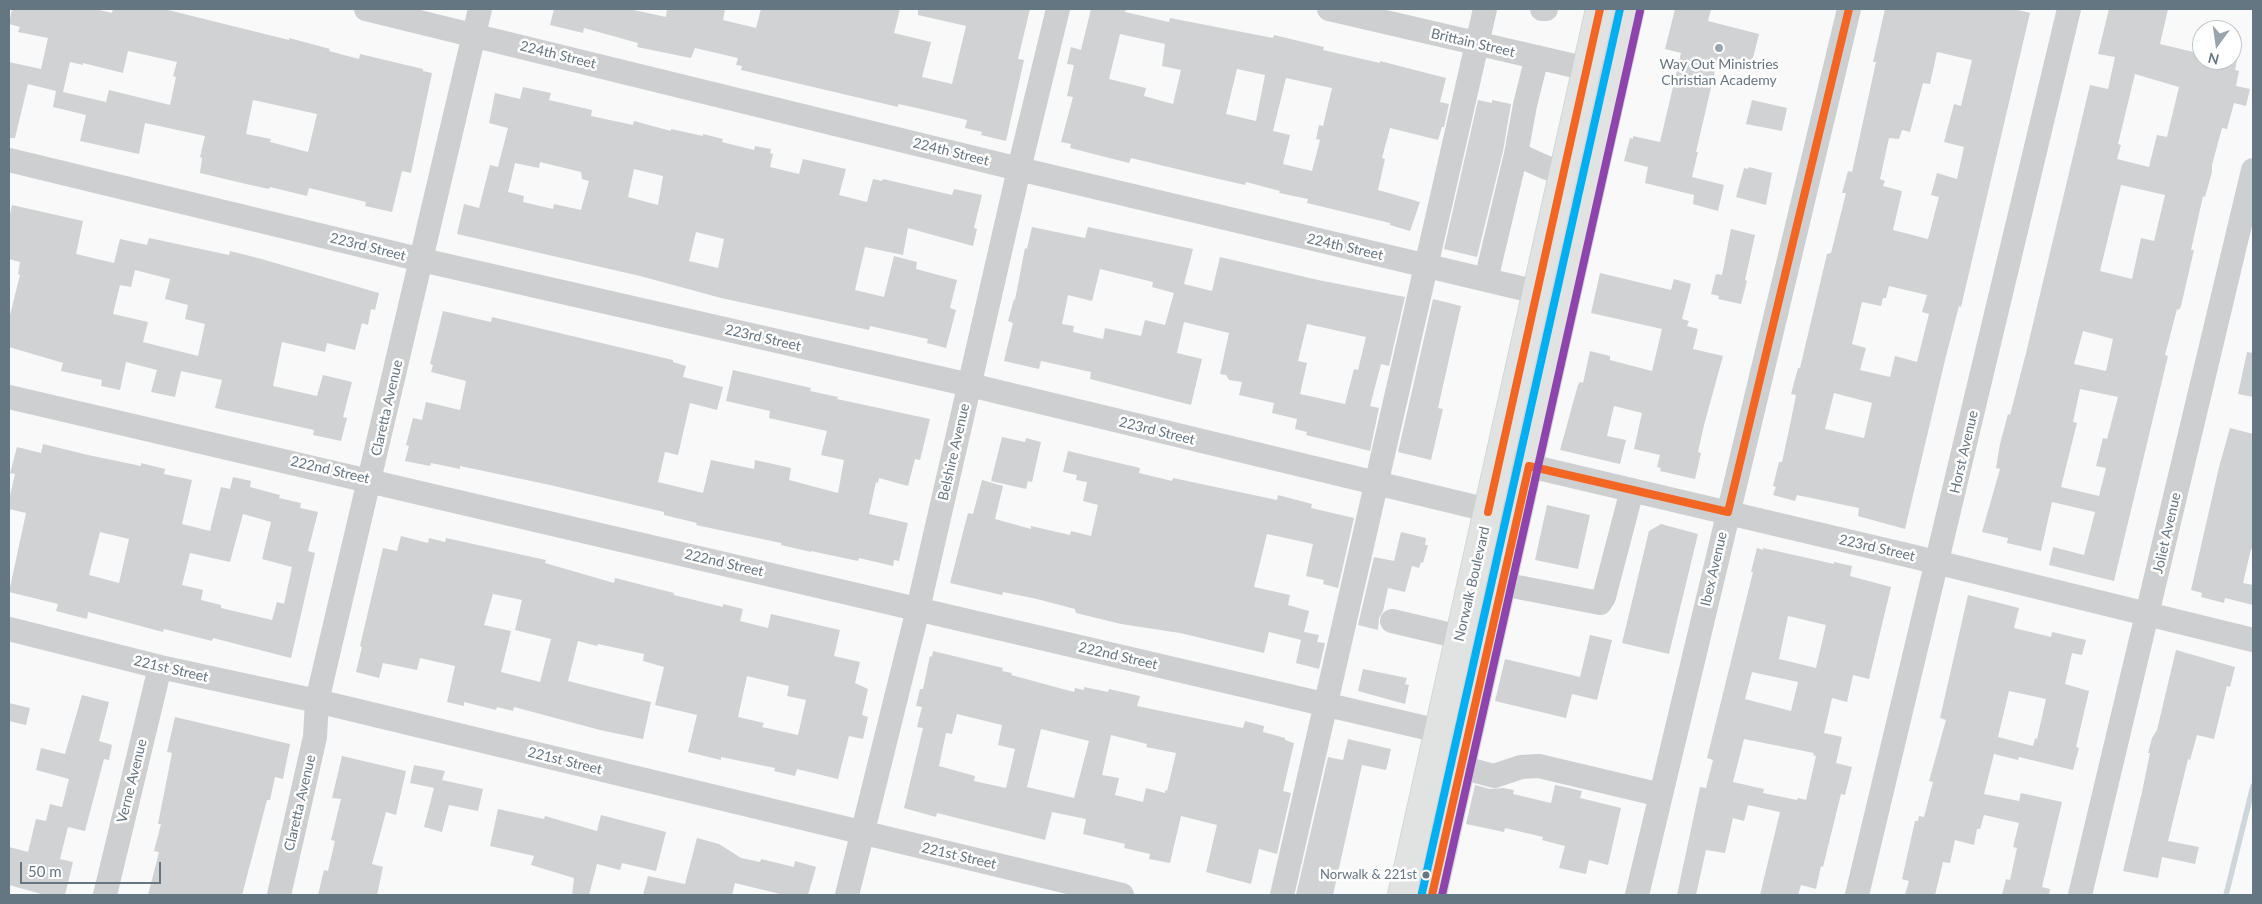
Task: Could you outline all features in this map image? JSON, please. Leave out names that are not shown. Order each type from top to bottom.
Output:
[{"type":"main road","name":"Norwalk Boulevard","points":[[1402,895],[1600,9]]},
{"type":"main road","name":"Norwalk Boulevard","points":[[1432,895],[1617,76],[1630,9]]},
{"type":"street","name":"224th Street","points":[[366,9],[1018,169],[1537,292]]},
{"type":"street","name":"Claretta Avenue","points":[[279,895],[315,738],[316,701],[370,480],[480,9]]},
{"type":"street","name":"Belshire Avenue","points":[[847,895],[918,609],[1018,169],[1058,9]]},
{"type":"street","name":"Brittain Street","points":[[1329,9],[1617,76]]},
{"type":"street","points":[[1282,895],[1485,9]]},
{"type":"street","name":"Ibex Avenue","points":[[1637,895],[1849,9]]},
{"type":"street","name":"Horst Avenue","points":[[1857,895],[1938,563],[2069,9]]},
{"type":"street","points":[[1486,280],[1537,57]]},
{"type":"street","points":[[1516,154],[1547,168],[1564,171]]},
{"type":"street","name":"223rd Street","points":[[9,160],[422,260],[970,386],[1517,517]]},
{"type":"street","name":"Joliet Avenue","points":[[2080,895],[2253,170]]},
{"type":"street","name":"222nd Street","points":[[9,396],[1439,731]]},
{"type":"street","name":"223rd Street","points":[[1500,460],[1728,512],[2253,640]]},
{"type":"street","points":[[1502,584],[1600,603],[1604,597],[1632,490]]},
{"type":"street","points":[[1392,621],[1460,637]]},
{"type":"street","name":"221st Street","points":[[9,629],[160,667],[316,701],[1122,895]]},
{"type":"street","name":"Verne Avenue","points":[[104,895],[160,667]]},
{"type":"street","points":[[1461,768],[1494,776],[1521,767],[1540,766],[1661,795]]},
{"type":"building","points":[[12,9],[95,9],[112,13],[113,9],[164,9],[289,40],[289,38],[359,59],[360,54],[423,69],[423,71],[432,73],[411,173],[402,171],[392,212],[365,206],[366,202],[309,188],[307,196],[270,187],[269,189],[246,184],[200,173],[202,158],[200,157],[205,136],[145,123],[139,154],[80,141],[86,115],[53,107],[56,91],[28,84],[15,138],[9,138],[9,62],[41,69],[48,38],[18,32],[20,27],[9,24]],"holes":[[[128,51],[177,62],[173,76],[176,77],[170,105],[109,90],[106,102],[63,92],[70,62],[83,65],[83,63],[123,73]],[[253,100],[317,114],[308,152],[270,142],[271,139],[246,134]]]},
{"type":"building","points":[[554,9],[629,9],[666,17],[667,9],[725,9],[723,20],[756,28],[761,9],[900,9],[894,33],[931,42],[922,77],[952,84],[966,26],[918,15],[918,9],[1030,9],[1018,59],[1024,60],[1006,141],[981,135],[982,132],[965,128],[967,120],[898,104],[898,107],[741,70],[742,66],[736,65],[738,58],[695,48],[691,58],[637,47],[638,43],[584,28],[583,33],[550,25]]},
{"type":"building","points":[[1091,9],[1126,9],[1125,12],[1169,22],[1170,18],[1273,38],[1274,35],[1324,47],[1323,50],[1380,63],[1380,61],[1446,78],[1440,102],[1449,104],[1444,127],[1442,127],[1438,140],[1390,128],[1382,158],[1385,159],[1378,190],[1420,202],[1410,231],[1390,225],[1390,223],[1307,203],[1308,199],[1279,193],[1280,191],[1246,182],[1245,185],[1131,158],[1129,163],[1070,148],[1071,144],[1061,142],[1073,97],[1067,96],[1074,65],[1067,64],[1071,47],[1081,50]],"holes":[[[1120,34],[1165,44],[1162,66],[1181,70],[1173,104],[1144,96],[1146,88],[1109,79]],[[1237,69],[1265,75],[1256,121],[1226,114]],[[1286,78],[1332,88],[1323,126],[1319,125],[1316,139],[1320,140],[1312,171],[1283,164],[1290,135],[1273,131]]]},
{"type":"building","points":[[1675,9],[1711,9],[1708,21],[1759,34],[1750,70],[1717,62],[1696,152],[1698,152],[1692,177],[1724,185],[1718,211],[1693,204],[1694,195],[1645,183],[1648,167],[1624,161],[1630,138],[1633,139],[1633,136],[1660,142],[1681,53],[1665,49]]},
{"type":"building","points":[[1885,9],[2014,9],[2030,13],[1961,307],[1959,306],[1945,360],[1905,529],[1858,516],[1859,508],[1797,495],[1795,501],[1773,495],[1776,487],[1773,486],[1779,462],[1782,462],[1796,395],[1791,394],[1798,368],[1800,368],[1827,254],[1831,253],[1846,193],[1842,193],[1848,171],[1852,172],[1876,62],[1873,62]],"holes":[[[1937,52],[1972,60],[1961,106],[1954,104],[1944,142],[1964,147],[1957,179],[1937,173],[1931,195],[1939,197],[1928,239],[1893,230],[1902,191],[1883,186],[1885,181],[1880,179],[1889,138],[1899,139],[1902,130],[1910,132],[1923,83],[1930,84]],[[1889,286],[1927,295],[1922,312],[1929,314],[1917,362],[1895,356],[1890,377],[1860,370],[1866,348],[1852,344],[1862,302],[1881,306],[1883,298],[1886,298]],[[1834,393],[1872,403],[1864,438],[1825,429]]]},
{"type":"building","points":[[2109,9],[2168,9],[2160,44],[2192,52],[2192,70],[2239,71],[2236,86],[2250,89],[2246,106],[2234,103],[2227,129],[2222,128],[2205,197],[2203,196],[2191,250],[2194,250],[2181,306],[2179,310],[2177,309],[2165,355],[2168,356],[2114,581],[2049,565],[2053,547],[2084,555],[2095,512],[2052,502],[2041,551],[2007,543],[2008,538],[1982,532],[2000,469],[1996,468],[2000,444],[2008,414],[2010,415],[2026,353],[2090,85],[2108,89],[2115,57],[2098,54]],"holes":[[[2135,74],[2179,87],[2167,137],[2157,135],[2149,167],[2117,159],[2121,145],[2118,144]],[[2121,185],[2165,195],[2154,241],[2141,238],[2132,279],[2100,271]],[[2083,331],[2113,339],[2106,371],[2074,364]],[[2080,389],[2118,397],[2107,439],[2103,438],[2096,466],[2106,468],[2099,496],[2061,487],[2077,423],[2073,422]]]},
{"type":"building","points":[[523,87],[551,93],[549,100],[592,110],[591,116],[633,125],[634,121],[671,131],[671,129],[703,136],[703,134],[723,139],[722,142],[754,150],[755,146],[771,149],[770,153],[773,154],[770,167],[799,174],[803,159],[846,169],[839,195],[867,202],[873,179],[882,181],[883,179],[952,195],[954,189],[982,195],[974,228],[977,229],[973,246],[908,228],[903,255],[865,247],[855,290],[884,297],[894,256],[917,262],[916,269],[957,280],[950,308],[956,310],[946,348],[927,343],[928,339],[870,326],[869,330],[721,298],[640,276],[457,234],[464,204],[479,208],[490,165],[498,167],[508,128],[489,123],[495,93],[520,99]],"holes":[[[540,162],[581,172],[582,179],[589,181],[581,210],[554,204],[553,209],[523,202],[524,196],[508,192],[515,163],[539,168]],[[634,169],[663,176],[658,205],[628,197]],[[696,232],[724,239],[718,268],[689,261]]]},
{"type":"building","points":[[1478,100],[1492,103],[1492,100],[1511,104],[1503,151],[1477,257],[1444,249]]},
{"type":"building","points":[[1752,100],[1787,108],[1782,131],[1746,124]]},
{"type":"building","points":[[1749,167],[1772,173],[1766,205],[1736,197],[1744,168],[1748,169]]},
{"type":"building","points":[[12,205],[83,221],[76,254],[114,263],[120,239],[147,245],[149,238],[229,255],[230,251],[379,293],[375,310],[371,309],[368,325],[362,323],[355,350],[327,343],[325,352],[282,342],[273,386],[317,396],[323,375],[352,382],[343,417],[347,418],[341,441],[313,435],[314,430],[215,408],[222,380],[181,371],[175,397],[151,392],[157,370],[126,362],[120,390],[101,386],[102,380],[61,371],[63,363],[9,347],[9,319],[20,275],[18,274],[20,262],[9,259],[9,218]],"holes":[[[135,270],[170,279],[165,299],[188,305],[185,319],[205,324],[198,356],[143,342],[148,322],[113,314],[120,285],[131,287]]]},
{"type":"building","points":[[1032,227],[1085,238],[1088,227],[1193,249],[1184,284],[1212,291],[1220,257],[1318,280],[1405,297],[1389,366],[1381,364],[1370,406],[1379,408],[1370,451],[1306,435],[1307,432],[1295,429],[1297,419],[1272,413],[1274,403],[1239,395],[1242,382],[1229,380],[1226,375],[1220,374],[1229,333],[1184,322],[1177,353],[1202,359],[1191,405],[1090,379],[1091,372],[1041,361],[1039,369],[1004,361],[1013,323],[1008,321],[1015,300],[1025,248],[1027,249]],"holes":[[[1100,269],[1153,282],[1152,287],[1174,293],[1165,325],[1145,320],[1141,336],[1105,328],[1103,339],[1073,332],[1074,326],[1062,324],[1068,295],[1092,301]],[[1307,324],[1366,337],[1358,370],[1354,369],[1345,404],[1300,394],[1307,363],[1298,361]]]},
{"type":"building","points":[[1731,229],[1755,235],[1741,304],[1718,299],[1719,296],[1711,294],[1716,274],[1722,275]]},
{"type":"building","points":[[1600,273],[1671,290],[1674,279],[1691,284],[1682,319],[1689,321],[1687,326],[1698,329],[1693,349],[1723,356],[1704,425],[1698,452],[1701,453],[1695,479],[1660,471],[1661,468],[1657,467],[1660,455],[1634,449],[1642,413],[1614,406],[1607,436],[1626,440],[1620,464],[1560,450],[1578,385],[1580,382],[1583,383],[1590,351],[1610,356],[1610,360],[1652,371],[1662,329],[1591,313]]},
{"type":"building","points":[[1433,299],[1461,306],[1438,408],[1443,409],[1431,460],[1398,452]]},
{"type":"building","points":[[443,311],[491,322],[492,317],[673,360],[673,362],[686,366],[683,377],[723,387],[717,410],[690,403],[678,455],[665,452],[658,482],[703,493],[711,460],[754,469],[755,460],[791,468],[789,480],[838,493],[844,460],[821,455],[827,431],[769,418],[770,411],[726,401],[733,370],[811,388],[810,391],[838,397],[837,399],[930,419],[920,460],[915,459],[908,486],[879,478],[878,483],[876,482],[869,514],[908,523],[899,561],[894,560],[893,566],[859,558],[858,561],[811,552],[781,545],[781,543],[696,525],[697,523],[664,515],[664,512],[550,485],[460,466],[460,469],[431,463],[430,466],[405,461],[409,446],[406,445],[413,418],[422,420],[426,402],[460,410],[466,381],[431,372],[433,365],[430,364]]},
{"type":"building","points":[[2247,352],[2253,353],[2253,397],[2238,394]]},
{"type":"building","points":[[2230,428],[2253,434],[2253,549],[2251,549],[2243,583],[2253,585],[2253,605],[2225,598],[2224,603],[2201,597],[2202,593],[2191,590],[2219,467]]},
{"type":"building","points":[[1002,437],[1025,442],[1026,438],[1041,442],[1032,482],[1028,481],[1026,489],[991,481]]},
{"type":"building","points":[[43,444],[141,466],[141,463],[165,469],[164,474],[192,480],[182,524],[210,531],[221,487],[230,489],[233,477],[251,481],[250,487],[280,495],[279,498],[301,503],[300,508],[318,512],[308,551],[315,553],[291,658],[213,638],[212,641],[164,629],[163,632],[88,612],[87,619],[56,611],[58,604],[9,592],[26,513],[9,509],[9,500],[15,474],[10,473],[17,447],[41,453]],"holes":[[[243,514],[271,522],[262,559],[292,567],[284,604],[277,602],[272,620],[221,608],[221,605],[201,600],[203,590],[182,585],[190,553],[230,562]],[[100,532],[129,539],[119,583],[89,575]]]},
{"type":"building","points":[[1068,451],[1140,468],[1139,473],[1172,481],[1173,478],[1277,500],[1278,495],[1312,504],[1311,508],[1354,518],[1338,588],[1323,584],[1324,580],[1306,576],[1313,544],[1267,534],[1254,587],[1290,595],[1288,605],[1309,611],[1304,632],[1319,635],[1317,642],[1325,643],[1319,669],[1296,663],[1301,640],[1269,632],[1264,653],[1180,633],[1121,624],[1076,613],[1075,609],[1037,599],[1003,592],[1002,595],[950,583],[968,513],[973,514],[982,480],[1003,486],[995,519],[1031,529],[1031,526],[1070,535],[1071,531],[1091,536],[1098,505],[1083,501],[1087,482],[1076,480],[1077,475],[1063,472]]},
{"type":"building","points":[[1547,505],[1590,515],[1578,569],[1535,560]]},
{"type":"building","points":[[1661,524],[1698,534],[1669,654],[1622,643],[1649,531]]},
{"type":"building","points":[[1401,532],[1426,538],[1425,545],[1428,545],[1423,563],[1421,562],[1419,568],[1412,566],[1405,592],[1388,588],[1383,611],[1379,618],[1378,630],[1358,625],[1374,557],[1394,561]]},
{"type":"building","points":[[401,536],[428,543],[429,538],[445,542],[446,538],[546,560],[545,563],[614,583],[615,578],[723,607],[723,604],[743,609],[740,621],[768,628],[771,614],[840,630],[834,656],[860,662],[855,683],[868,689],[862,715],[868,717],[863,739],[849,736],[838,779],[797,769],[795,776],[774,771],[775,768],[721,757],[721,760],[688,752],[697,715],[655,705],[664,667],[643,661],[644,654],[578,641],[568,681],[651,702],[643,739],[600,730],[514,707],[513,711],[497,707],[496,710],[464,702],[464,706],[447,702],[455,666],[420,658],[417,670],[383,663],[379,678],[356,672],[362,647],[360,646],[383,548],[397,551]],"holes":[[[493,594],[522,600],[515,630],[551,639],[540,682],[501,672],[511,631],[484,625]],[[747,676],[789,686],[787,696],[806,700],[798,735],[762,727],[764,723],[738,717]]]},
{"type":"building","points":[[1757,548],[1763,550],[1763,548],[1834,564],[1834,562],[1852,566],[1850,576],[1891,587],[1869,679],[1853,675],[1847,702],[1832,698],[1824,733],[1842,737],[1836,763],[1852,767],[1845,795],[1841,794],[1816,889],[1801,885],[1798,895],[1760,895],[1780,812],[1748,805],[1744,821],[1733,818],[1725,853],[1706,850],[1696,895],[1677,895],[1700,787],[1706,788],[1713,760],[1707,758],[1753,572],[1751,572]],"holes":[[[1788,616],[1826,625],[1816,668],[1779,659]],[[1752,672],[1798,682],[1791,711],[1745,699]],[[1744,739],[1814,753],[1813,755],[1816,756],[1806,800],[1763,793],[1764,789],[1733,782]]]},
{"type":"building","points":[[1968,595],[2019,608],[2014,628],[2051,637],[2052,632],[2086,640],[2082,655],[2072,653],[2065,684],[2089,691],[2076,747],[2079,748],[2073,770],[2019,757],[2018,760],[1994,754],[1984,794],[2019,801],[2021,793],[2062,802],[2042,887],[2050,889],[2049,895],[2002,895],[2006,879],[2010,880],[2017,848],[2013,847],[2019,823],[1984,815],[1980,829],[1977,829],[1974,845],[1955,840],[1950,863],[1943,862],[1935,895],[1905,895],[1909,881],[1902,879],[1915,821],[1918,821],[1919,816],[1924,817],[1933,782],[1929,781],[1946,720],[1940,718]],"holes":[[[2009,691],[2046,699],[2037,739],[2035,738],[2033,746],[1998,737]]]},
{"type":"building","points":[[1590,635],[1612,640],[1597,700],[1572,694],[1566,718],[1495,701],[1505,659],[1580,677]]},
{"type":"building","points":[[2176,650],[2235,667],[2230,687],[2227,686],[2214,739],[2197,735],[2190,760],[2188,759],[2168,841],[2199,847],[2195,864],[2162,857],[2158,878],[2123,871],[2142,792],[2150,753],[2148,753],[2152,738],[2157,730]]},
{"type":"building","points":[[933,651],[1003,668],[1002,671],[1012,673],[1011,675],[1074,692],[1075,688],[1084,690],[1084,687],[1108,692],[1109,689],[1140,696],[1137,706],[1243,728],[1245,721],[1264,726],[1263,732],[1285,738],[1285,740],[1294,743],[1283,791],[1291,793],[1277,854],[1259,849],[1251,884],[1206,872],[1217,825],[1181,816],[1170,863],[1149,859],[1150,854],[1124,848],[1125,844],[1083,834],[1086,819],[1052,812],[1045,840],[937,813],[936,817],[904,808],[923,728],[917,727],[922,707],[916,706],[920,689],[923,689],[930,656],[932,657]],"holes":[[[957,714],[1002,725],[998,745],[1015,749],[1006,788],[974,781],[975,776],[939,766],[946,733],[952,734]],[[1041,729],[1089,741],[1074,798],[1027,787]],[[1111,735],[1147,744],[1146,747],[1176,753],[1167,791],[1165,790],[1165,793],[1146,788],[1143,802],[1115,795],[1119,778],[1102,775]]]},
{"type":"building","points":[[1363,669],[1407,678],[1405,684],[1409,685],[1405,704],[1358,691]]},
{"type":"building","points":[[82,695],[109,702],[99,741],[112,745],[109,760],[104,759],[85,831],[68,827],[60,859],[73,862],[65,895],[45,895],[9,885],[9,847],[28,852],[36,819],[46,821],[50,804],[62,807],[69,779],[36,770],[41,748],[65,754]]},
{"type":"building","points":[[9,703],[30,708],[26,725],[9,721]]},
{"type":"building","points":[[175,717],[290,744],[283,779],[275,777],[270,800],[267,800],[242,895],[148,895],[159,852],[154,851],[161,824],[158,824],[172,753],[167,752]]},
{"type":"building","points":[[1348,739],[1391,749],[1386,770],[1362,765],[1333,895],[1296,895],[1328,757],[1343,760]]},
{"type":"building","points":[[342,756],[406,771],[396,815],[386,812],[372,864],[383,867],[377,895],[318,895],[324,870],[328,871],[335,841],[331,840],[341,799],[332,798]]},
{"type":"building","points":[[414,765],[445,771],[442,780],[483,789],[478,811],[449,805],[442,832],[424,827],[434,788],[410,783]]},
{"type":"building","points":[[1475,785],[1490,789],[1503,788],[1514,790],[1513,794],[1551,803],[1555,785],[1582,791],[1580,798],[1621,808],[1608,865],[1589,860],[1586,874],[1559,868],[1565,846],[1542,840],[1543,837],[1505,828],[1504,832],[1466,824]]},
{"type":"building","points":[[498,809],[544,819],[545,816],[597,831],[601,815],[666,832],[656,871],[622,863],[620,870],[597,864],[589,895],[572,895],[574,878],[531,865],[534,856],[490,846]]},
{"type":"building","points":[[697,838],[719,844],[741,858],[760,862],[761,859],[794,867],[795,861],[816,867],[808,895],[784,895],[735,883],[732,895],[643,895],[648,876],[685,884]]},
{"type":"waterway","points":[[2226,895],[2253,786]]},
{"type":"transit line","points":[[1488,512],[1600,9]]},
{"type":"transit line","points":[[1422,893],[1620,9]]},
{"type":"transit line","points":[[1432,895],[1529,466],[1728,512],[1849,9]]},
{"type":"transit line","points":[[1442,895],[1640,11]]},
{"type":"place","name":"Way Out Ministries Christian Academy","points":[[1719,48]]},
{"type":"place","name":"Norwalk & 221st","points":[[1426,875]]}]
